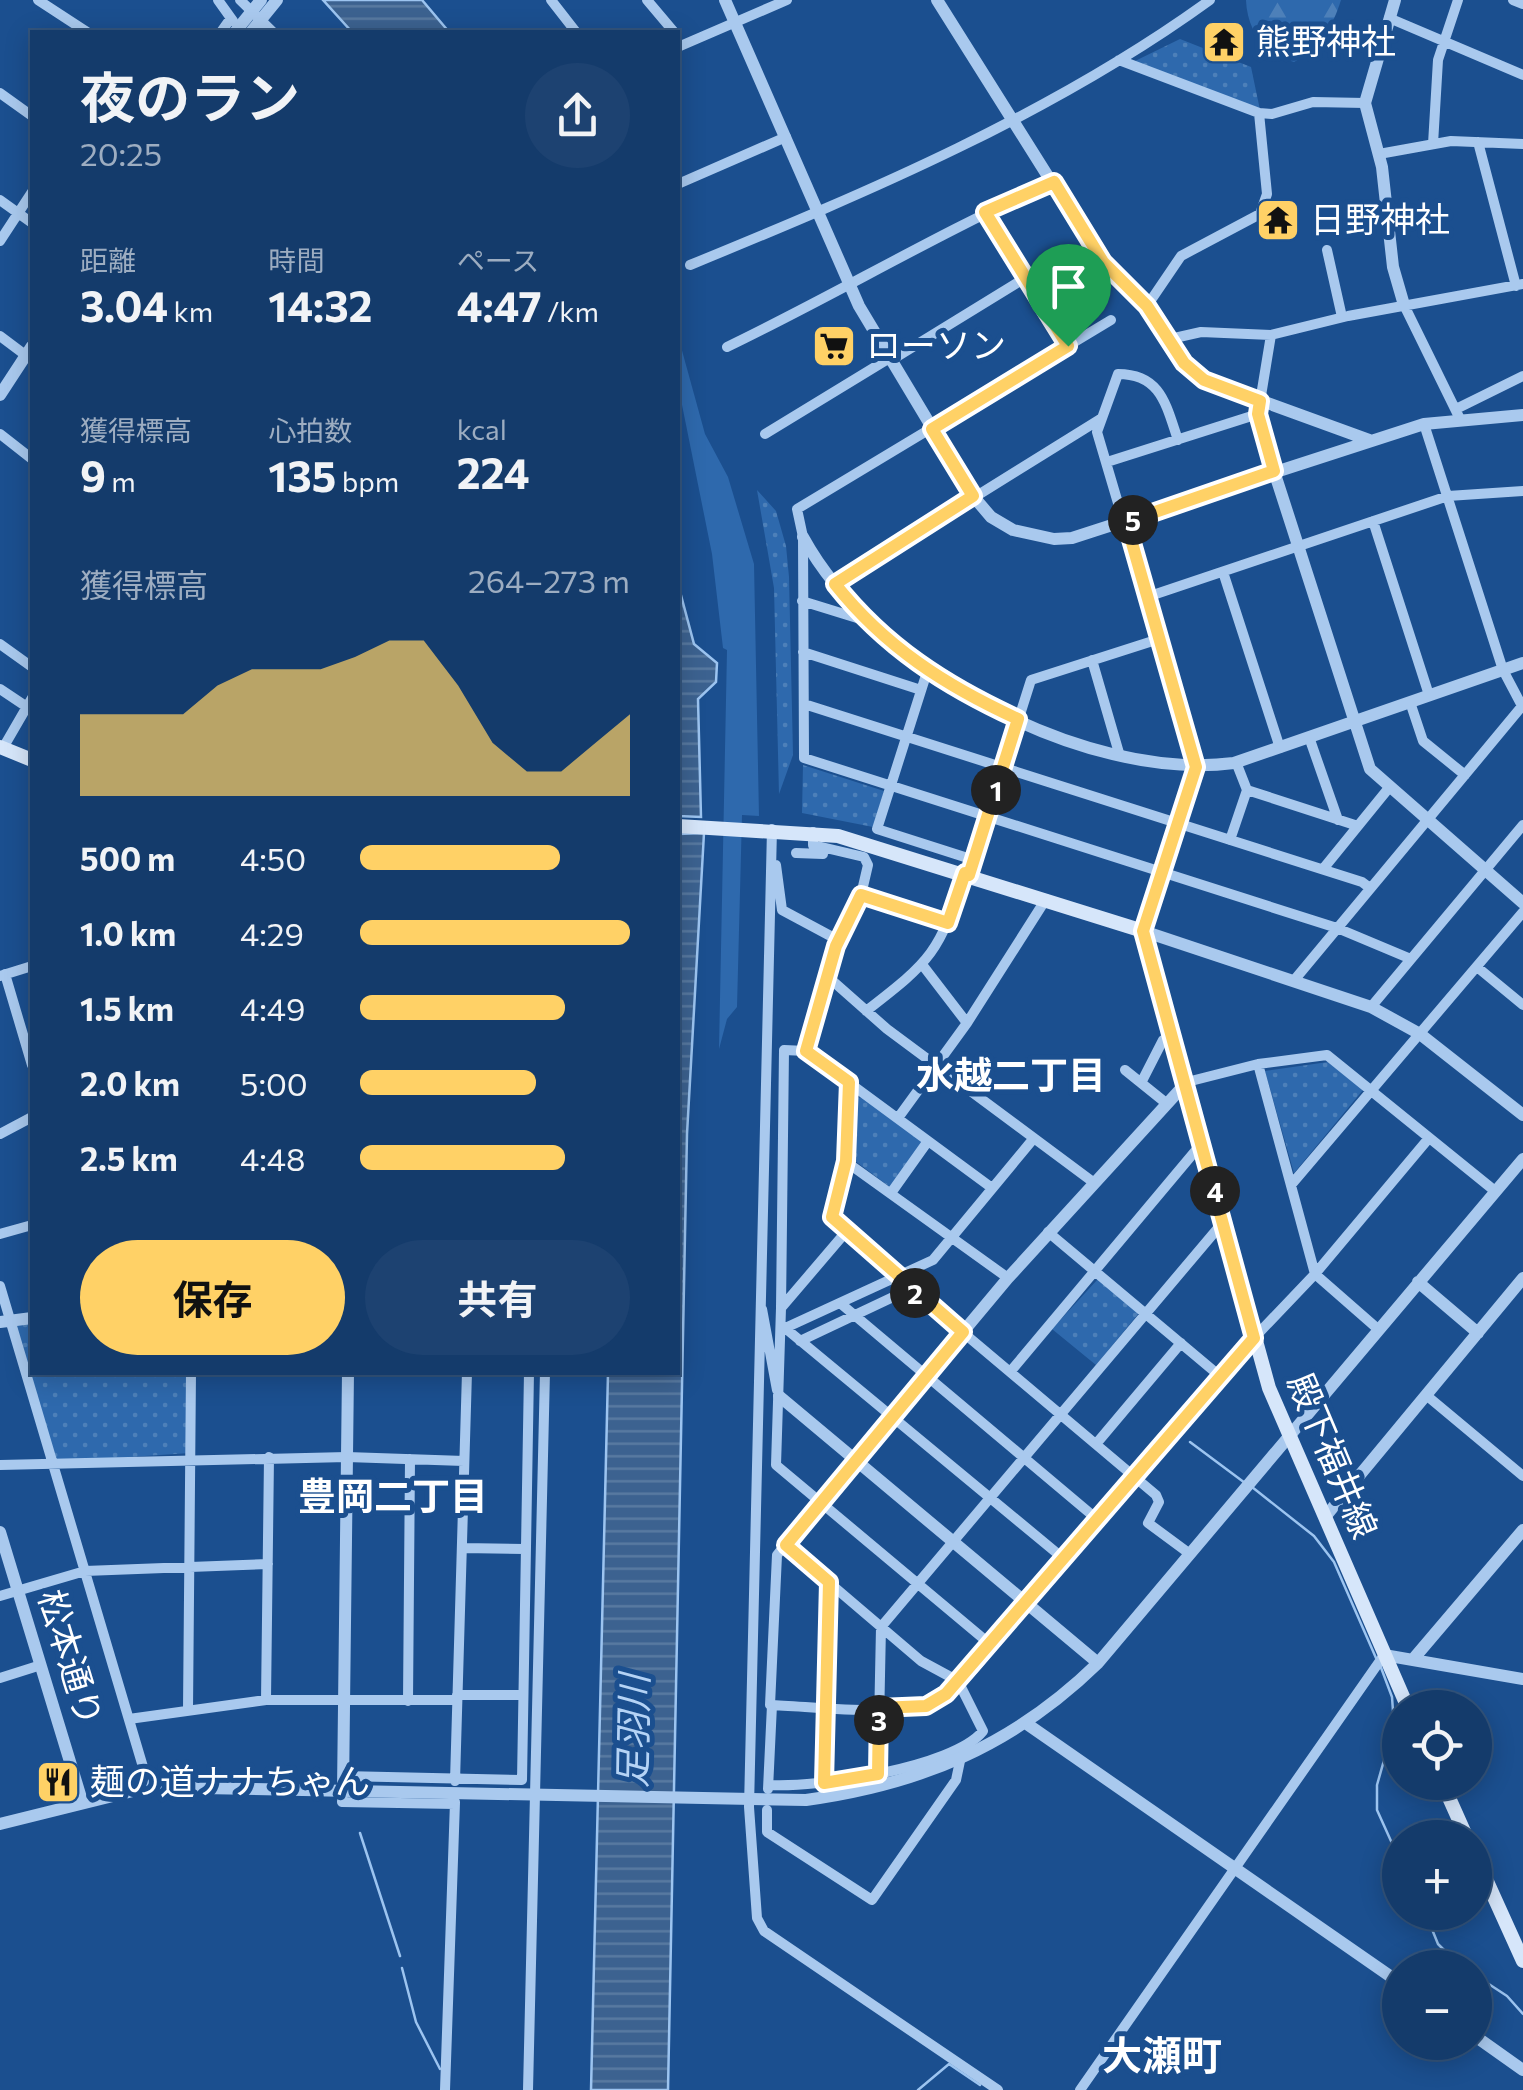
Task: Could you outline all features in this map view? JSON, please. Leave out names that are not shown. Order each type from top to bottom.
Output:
[{"type":"main road","points":[[2,748],[30,759]]},
{"type":"main road","points":[[680,826],[813,832],[862,842],[969,869],[1143,931]]},
{"type":"main road","name":"殿下福井線","points":[[1143,931],[1254,1338],[1289,1438],[1400,1690]]},
{"type":"main road","points":[[1492,1893],[1523,1961]]},
{"type":"street","points":[[38,0],[84,30]]},
{"type":"street","points":[[218,0],[233,24],[256,15],[277,0]]},
{"type":"street","points":[[240,0],[256,15]]},
{"type":"street","points":[[551,0],[574,30]]},
{"type":"street","points":[[646,0],[670,30]]},
{"type":"street","points":[[725,0],[850,288],[889,360],[973,496],[1005,526],[1038,536],[1072,538],[1458,414],[1523,376]]},
{"type":"street","points":[[680,39],[736,23],[787,0]]},
{"type":"street","points":[[937,0],[1103,262],[1147,306],[1184,363],[1204,380],[1259,408],[1368,440]]},
{"type":"street","points":[[1395,0],[1365,103],[1379,154],[1394,278],[1458,414]]},
{"type":"street","points":[[1432,144],[1443,41],[1458,0]]},
{"type":"street","points":[[1513,0],[1523,4]]},
{"type":"street","points":[[690,265],[818,213],[1014,118],[1119,60],[1204,2]]},
{"type":"street","points":[[1389,18],[1523,75]]},
{"type":"street","points":[[1119,60],[1260,113],[1272,114],[1313,102],[1365,103]]},
{"type":"street","points":[[0,93],[30,115]]},
{"type":"street","points":[[1147,306],[1182,256],[1251,220],[1265,205],[1260,113]]},
{"type":"street","points":[[680,183],[786,137]]},
{"type":"street","points":[[1170,339],[1202,332],[1271,336],[1342,317],[1520,285],[1478,142]]},
{"type":"street","points":[[1379,154],[1432,144],[1523,144]]},
{"type":"street","points":[[727,347],[850,288],[985,212],[1054,182]]},
{"type":"street","points":[[0,241],[30,195]]},
{"type":"street","points":[[0,200],[30,222]]},
{"type":"street","points":[[985,212],[1068,346]]},
{"type":"street","points":[[1327,250],[1342,317]]},
{"type":"street","points":[[765,434],[1026,278]]},
{"type":"street","points":[[1112,320],[797,509],[802,537],[804,758],[1337,928],[1411,959]]},
{"type":"street","points":[[0,336],[30,354],[0,395]]},
{"type":"street","points":[[1271,336],[1259,408],[1274,471],[1370,769],[1388,789],[1523,902]]},
{"type":"street","points":[[1178,440],[1161,390],[1118,374],[1097,432],[1196,767],[1143,931],[1296,978],[1371,1006],[1420,1034],[1523,1115]]},
{"type":"street","points":[[1107,462],[1178,440],[1259,408]]},
{"type":"street","points":[[1458,414],[1523,415]]},
{"type":"street","points":[[835,584],[1102,418]]},
{"type":"street","points":[[1296,978],[1523,706],[1503,670],[1424,424]]},
{"type":"street","points":[[0,434],[30,457]]},
{"type":"street","points":[[1148,597],[1448,496],[1523,491]]},
{"type":"street","points":[[1373,521],[1429,696]]},
{"type":"street","points":[[802,537],[835,584],[870,622],[927,672],[1018,719],[1119,753],[1196,767],[1236,762],[1523,664]]},
{"type":"street","points":[[1223,572],[1280,748]]},
{"type":"street","points":[[802,601],[870,622]]},
{"type":"street","points":[[866,1011],[924,966],[948,923],[988,816],[1031,680],[1159,639]]},
{"type":"street","points":[[0,644],[30,666]]},
{"type":"street","points":[[803,652],[921,690]]},
{"type":"street","points":[[1092,660],[1119,753]]},
{"type":"street","points":[[927,672],[877,829],[969,869]]},
{"type":"street","points":[[0,689],[30,703],[2,748]]},
{"type":"street","points":[[1410,702],[1423,741],[1465,775]]},
{"type":"street","points":[[804,704],[1179,822],[1362,882],[1370,888]]},
{"type":"street","points":[[1310,737],[1338,820]]},
{"type":"street","points":[[1230,840],[1247,790],[1236,762]]},
{"type":"street","points":[[1322,869],[1388,789]]},
{"type":"street","points":[[1247,790],[1358,826]]},
{"type":"street","points":[[1371,1006],[1523,825]]},
{"type":"street","points":[[772,829],[747,1799],[759,1926],[991,2088]]},
{"type":"street","points":[[806,1051],[838,940],[861,895],[868,865],[864,856],[814,846],[813,832]]},
{"type":"street","points":[[796,852],[868,865]]},
{"type":"street","points":[[771,854],[782,910],[838,940]]},
{"type":"street","points":[[861,895],[948,923]]},
{"type":"street","points":[[898,1118],[967,1023],[1046,899]]},
{"type":"street","points":[[1290,1185],[1523,912]]},
{"type":"street","points":[[924,966],[967,1023]]},
{"type":"street","points":[[1477,966],[1523,1005]]},
{"type":"street","points":[[27,1027],[2,975],[30,967]]},
{"type":"street","points":[[827,976],[937,1066],[1093,1182]]},
{"type":"street","points":[[1141,1082],[1163,1040],[1173,1038]]},
{"type":"street","points":[[991,1645],[776,1465],[783,1329],[784,1050],[806,1051],[992,1188]]},
{"type":"street","points":[[786,1545],[931,1668],[958,1681],[981,1725],[981,1735],[941,1755],[878,1774],[768,1789],[777,1556],[820,1503],[1008,1278],[1187,1082],[1258,1064],[1327,1055],[1495,1191]]},
{"type":"street","points":[[1258,1064],[1315,1274],[1379,1330]]},
{"type":"street","points":[[1125,1070],[1166,1104]]},
{"type":"street","points":[[849,1082],[846,1161],[832,1216],[844,1232],[896,1277],[1159,1498],[1148,1523],[1190,1554]]},
{"type":"street","points":[[0,1134],[30,1118]]},
{"type":"street","points":[[783,1329],[934,1260],[1034,1138]]},
{"type":"street","points":[[772,1705],[926,1706],[958,1681],[1429,1138]]},
{"type":"street","points":[[891,1193],[928,1141]]},
{"type":"street","points":[[1010,1372],[1202,1143]]},
{"type":"street","points":[[343,1782],[538,1793],[806,1800],[871,1790],[960,1762],[1027,1724],[1098,1662],[1523,1159]]},
{"type":"street","points":[[846,1161],[1008,1278]]},
{"type":"street","points":[[878,1774],[881,1627],[1224,1221]]},
{"type":"street","points":[[0,1234],[30,1226]]},
{"type":"street","points":[[781,1308],[844,1232]]},
{"type":"street","points":[[1048,1232],[1221,1377]]},
{"type":"street","points":[[1325,1517],[1523,1278]]},
{"type":"street","points":[[1418,1282],[1478,1333]]},
{"type":"street","points":[[0,1286],[6,1321],[53,1462],[149,1787]]},
{"type":"street","points":[[800,1341],[910,1289]]},
{"type":"street","points":[[759,1298],[778,1396],[1098,1662]]},
{"type":"street","points":[[840,1303],[1098,1520]]},
{"type":"street","points":[[783,1329],[1064,1560]]},
{"type":"street","points":[[1096,1444],[1182,1343]]},
{"type":"street","points":[[188,1710],[191,1375]]},
{"type":"street","points":[[348,1375],[342,1802],[455,1803],[445,2090]]},
{"type":"street","points":[[455,1782],[467,1375]]},
{"type":"street","points":[[1,1819],[149,1787],[522,1780],[529,1375]]},
{"type":"street","points":[[528,2090],[546,1375]]},
{"type":"street","points":[[1426,1395],[1523,1476]]},
{"type":"street","points":[[0,1465],[347,1456],[464,1462]]},
{"type":"street","points":[[266,1700],[268,1458]]},
{"type":"street","points":[[408,1701],[410,1459]]},
{"type":"street","points":[[1415,1657],[1523,1530]]},
{"type":"street","name":"松本通り","points":[[0,1532],[82,1802]]},
{"type":"street","points":[[462,1548],[524,1550]]},
{"type":"street","points":[[0,1596],[86,1571],[268,1564]]},
{"type":"street","points":[[824,1783],[829,1582]]},
{"type":"street","points":[[1080,2090],[1384,1655],[1415,1657],[1523,1679]]},
{"type":"street","points":[[0,1678],[41,1665]]},
{"type":"street","points":[[129,1719],[266,1700],[408,1701],[523,1695]]},
{"type":"street","points":[[1027,1724],[1382,1971]]},
{"type":"street","points":[[767,1810],[766,1832],[872,1900],[956,1780],[960,1762]]},
{"type":"street","points":[[746,1874],[750,1826]]},
{"type":"street","points":[[1492,2048],[1523,2070]]},
{"type":"green space","points":[[1246,0],[1341,0],[1324,36],[1294,62],[1274,53],[1259,39]]},
{"type":"green space","points":[[1180,39],[1251,67],[1260,110],[1133,62]]},
{"type":"green space","points":[[680,343],[705,434],[728,477],[754,564],[759,816],[742,815],[737,1007],[727,1019],[719,1049],[727,650],[723,648],[712,554],[680,395]]},
{"type":"green space","points":[[757,490],[776,511],[786,546],[789,577],[793,755],[779,794],[774,588]]},
{"type":"green space","points":[[803,765],[884,791],[873,827],[802,813]]},
{"type":"green space","points":[[1328,1062],[1363,1090],[1294,1173],[1265,1071]]},
{"type":"green space","points":[[862,1097],[923,1142],[890,1187],[851,1158],[854,1099]]},
{"type":"green space","points":[[1098,1279],[1139,1313],[1096,1365],[1052,1329]]},
{"type":"green space","points":[[30,1319],[30,1375],[191,1375],[190,1453],[53,1462],[11,1320]]},
{"type":"water","points":[[323,0],[422,0],[447,30],[350,30]]},
{"type":"water","points":[[680,592],[694,644],[717,663],[716,682],[698,699],[701,817],[680,816]]},
{"type":"water","name":"足羽川","points":[[704,833],[687,1134],[668,2090],[591,2090],[608,1375],[680,1375],[680,834]]},
{"type":"waterway","points":[[1190,1442],[1245,1483]]},
{"type":"waterway","points":[[1252,1487],[1314,1536],[1334,1562],[1376,1658]]},
{"type":"waterway","points":[[1380,1665],[1392,1697],[1394,1725],[1377,1785],[1377,1810],[1382,1821]]},
{"type":"waterway","points":[[360,1833],[400,1956]]},
{"type":"waterway","points":[[1432,1930],[1444,1950]]},
{"type":"waterway","points":[[402,1968],[416,2022],[440,2069]]},
{"type":"waterway","points":[[1492,1986],[1523,2014]]},
{"type":"waterway","points":[[918,2090],[949,2064],[980,2085]]},
{"type":"place","name":"熊野神社","points":[[1224,42]]},
{"type":"place","name":"日野神社","points":[[1278,220]]},
{"type":"place","name":"ローソン","points":[[834,346]]},
{"type":"place","name":"麺の道ナナちゃん","points":[[58,1782]]},
{"type":"district","name":"水越二丁目","points":[[1011,1076]]},
{"type":"district","name":"豊岡二丁目","points":[[393,1497]]},
{"type":"district","name":"大瀬町","points":[[1162,2056]]},
{"type":"route","points":[[1054,182],[1103,262],[1147,306],[1184,363],[1204,380],[1260,401],[1258,414],[1274,471],[1126,522],[1196,767],[1143,931],[1254,1338],[946,1694],[926,1706],[879,1708],[878,1774],[824,1783],[829,1582],[786,1545],[963,1332],[844,1232],[832,1217],[846,1161],[849,1082],[806,1051],[838,940],[861,895],[948,923],[965,873],[969,875],[1018,719],[952,687],[910,660],[888,642],[835,584],[973,496],[932,429],[1068,346],[985,212],[1054,182]]}]
